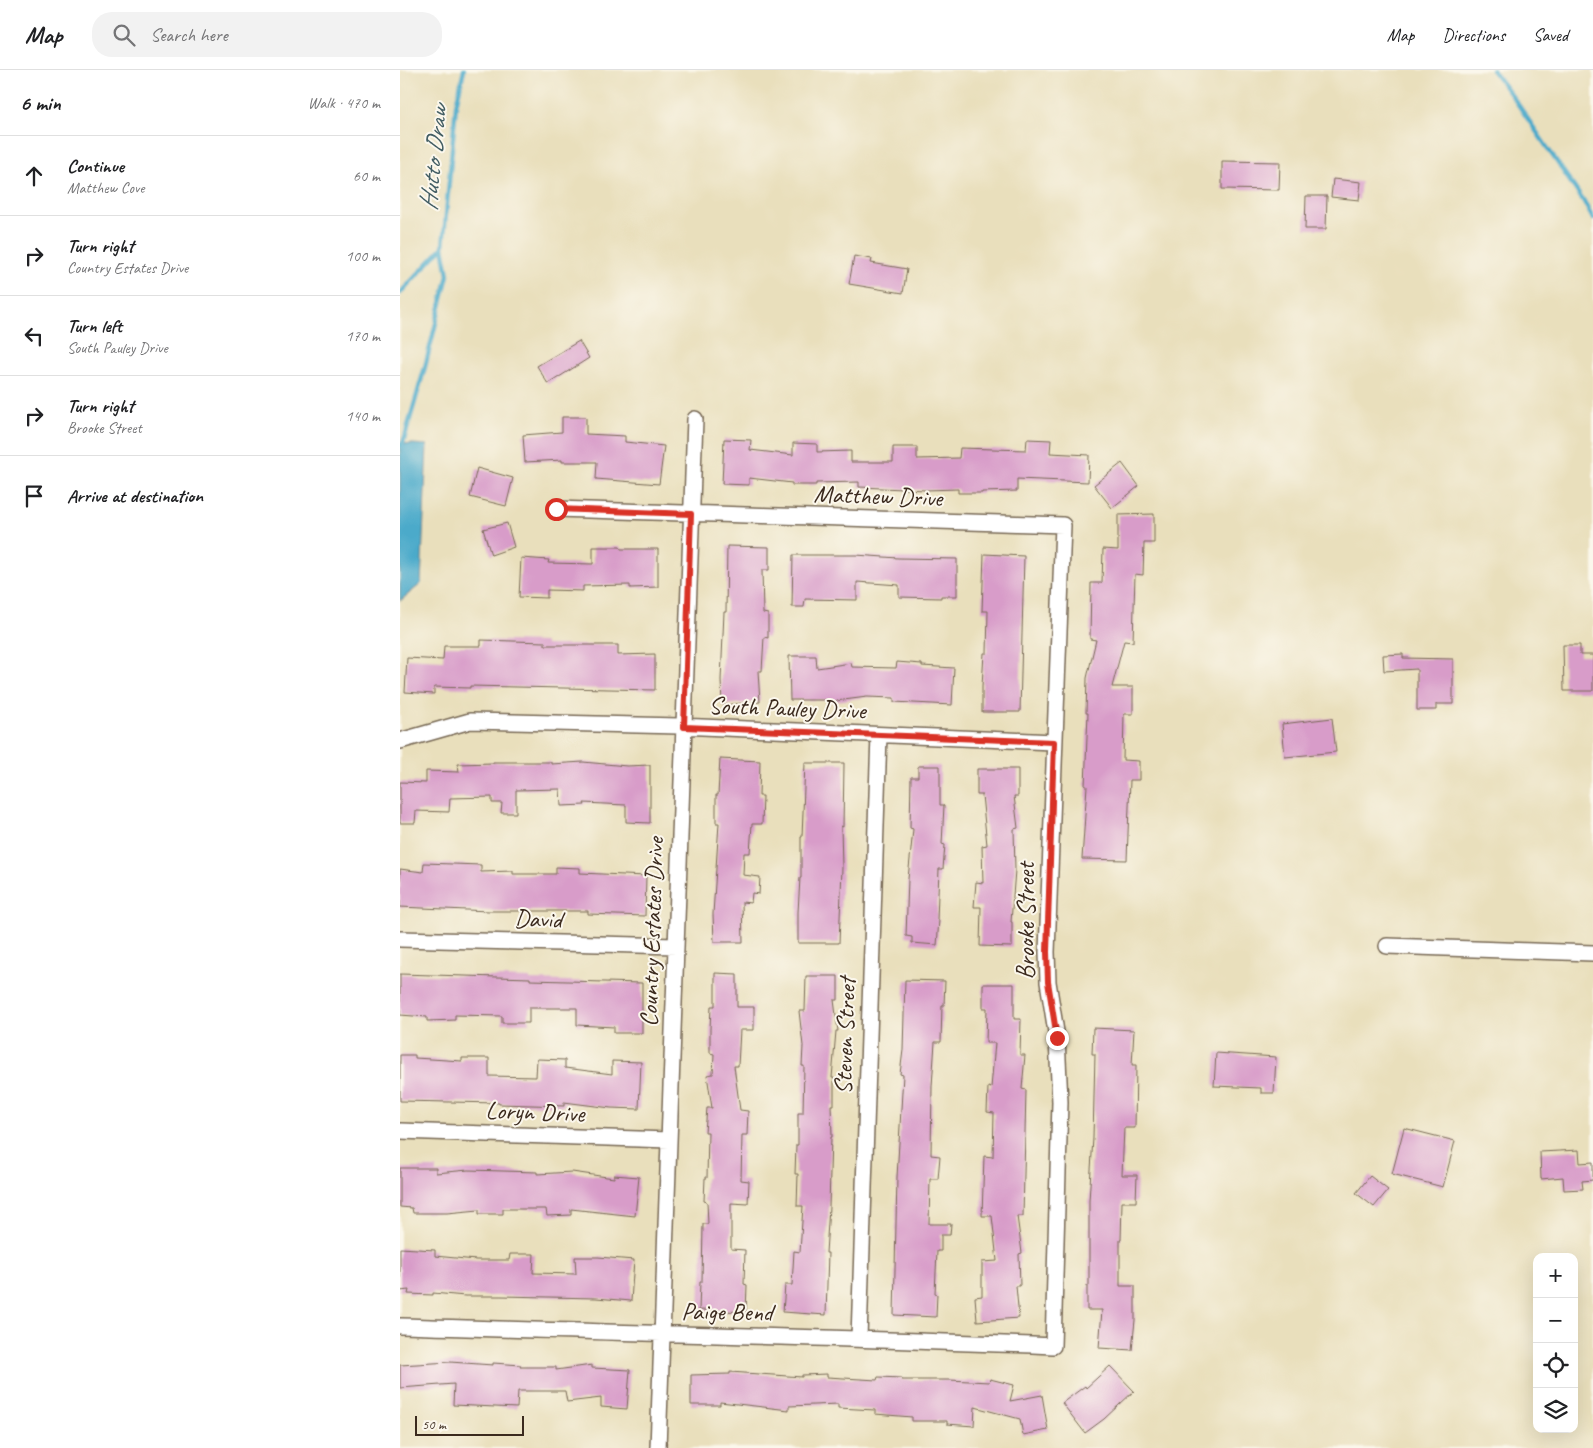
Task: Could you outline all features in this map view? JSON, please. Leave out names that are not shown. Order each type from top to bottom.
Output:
[{"type":"street","name":"Country Estates Drive","points":[[658,1448],[694,419]]},
{"type":"street","name":"Matthew Drive","points":[[556,509],[1063,525]]},
{"type":"street","name":"Brooke Street","points":[[1053,1346],[1060,1067],[1048,982],[1047,952],[1063,525]]},
{"type":"street","name":"South Pauley Drive","points":[[400,741],[470,721],[684,727],[1054,742]]},
{"type":"street","name":"Steven Street","points":[[859,1338],[879,735]]},
{"type":"street","name":"David","points":[[400,939],[676,946]]},
{"type":"street","points":[[1387,946],[1593,953]]},
{"type":"street","name":"Loryn Drive","points":[[400,1131],[669,1140]]},
{"type":"street","name":"Paige Bend","points":[[400,1326],[859,1338],[1053,1346]]},
{"type":"water","points":[[400,443],[427,445],[421,584],[400,601]]},
{"type":"building","points":[[1222,161],[1280,162],[1279,190],[1222,189]]},
{"type":"building","points":[[1333,179],[1361,182],[1359,200],[1331,197]]},
{"type":"building","points":[[1306,196],[1327,196],[1326,229],[1305,229]]},
{"type":"building","points":[[854,256],[872,259],[871,263],[907,269],[903,293],[849,284]]},
{"type":"building","points":[[579,341],[589,358],[548,384],[537,366]]},
{"type":"building","points":[[562,417],[586,417],[586,434],[625,436],[625,442],[664,446],[659,484],[596,479],[597,462],[562,462],[562,460],[525,462],[523,435],[562,432]]},
{"type":"building","points":[[724,439],[751,440],[750,450],[793,455],[793,443],[817,444],[817,452],[851,451],[851,462],[893,462],[893,447],[917,447],[917,459],[959,458],[960,448],[1026,450],[1027,439],[1051,440],[1050,453],[1089,455],[1088,482],[1017,479],[1017,491],[982,493],[958,493],[958,489],[926,490],[859,487],[859,482],[792,485],[792,483],[749,478],[749,485],[722,484]]},
{"type":"building","points":[[1122,463],[1139,486],[1112,508],[1094,485]]},
{"type":"building","points":[[477,468],[513,478],[506,506],[470,497]]},
{"type":"building","points":[[1154,514],[1154,543],[1144,543],[1143,575],[1135,574],[1133,642],[1124,641],[1112,687],[1133,687],[1133,714],[1124,714],[1123,760],[1139,761],[1139,780],[1130,780],[1127,860],[1082,859],[1087,786],[1085,786],[1088,713],[1086,713],[1087,678],[1096,640],[1090,639],[1091,583],[1102,583],[1103,549],[1118,550],[1118,515]]},
{"type":"building","points":[[507,523],[514,547],[491,555],[483,529]]},
{"type":"building","points":[[727,546],[769,547],[769,570],[762,570],[763,613],[768,614],[768,638],[764,637],[762,671],[758,671],[760,702],[722,705],[721,680],[724,612],[726,612]]},
{"type":"building","points":[[593,547],[658,549],[658,587],[630,588],[630,585],[583,586],[583,591],[547,590],[547,598],[519,597],[521,558],[549,560],[548,563],[593,564]]},
{"type":"building","points":[[984,554],[1024,556],[1020,712],[982,712],[982,686],[984,653],[987,653],[988,611],[982,611]]},
{"type":"building","points":[[793,555],[856,555],[957,559],[957,596],[941,596],[941,598],[899,597],[899,585],[857,582],[857,600],[805,599],[804,607],[792,607]]},
{"type":"building","points":[[481,640],[545,642],[545,645],[618,645],[618,655],[655,654],[655,690],[470,686],[470,688],[434,687],[434,694],[405,692],[407,658],[443,660],[444,646],[481,646]]},
{"type":"building","points":[[1563,645],[1580,645],[1580,655],[1593,655],[1593,691],[1564,691]]},
{"type":"building","points":[[1403,654],[1403,658],[1453,659],[1453,704],[1436,704],[1436,710],[1417,710],[1417,669],[1384,671],[1383,655]]},
{"type":"building","points":[[789,656],[816,656],[817,668],[851,663],[852,667],[896,668],[897,662],[954,668],[952,705],[894,702],[894,698],[867,697],[828,702],[828,700],[790,700]]},
{"type":"building","points":[[1332,718],[1336,752],[1285,757],[1282,724]]},
{"type":"building","points":[[720,759],[760,761],[759,796],[763,796],[762,824],[752,824],[750,853],[744,853],[743,875],[760,877],[759,894],[752,893],[751,903],[742,902],[743,942],[714,942],[713,914],[719,823],[716,823],[716,795],[718,795]]},
{"type":"building","points":[[551,762],[551,764],[583,762],[627,766],[650,765],[650,823],[626,822],[626,805],[584,803],[585,805],[561,806],[560,789],[516,790],[516,813],[501,813],[502,803],[492,803],[492,797],[450,798],[449,812],[416,811],[415,823],[400,823],[400,782],[426,783],[426,771],[459,772],[458,764]]},
{"type":"building","points":[[805,763],[844,763],[839,943],[798,943]]},
{"type":"building","points":[[918,766],[940,766],[940,805],[944,805],[942,844],[945,845],[943,869],[939,869],[937,945],[912,943],[912,937],[906,936],[908,879],[913,829],[910,828],[911,777],[918,777]]},
{"type":"building","points":[[977,769],[1018,769],[1018,796],[1014,796],[1018,828],[1014,829],[1015,870],[1011,922],[1012,947],[980,946],[981,907],[974,907],[976,882],[983,883],[982,846],[987,845],[982,795],[977,795]]},
{"type":"building","points":[[424,863],[481,865],[481,872],[513,871],[513,874],[556,874],[556,867],[580,868],[580,873],[646,876],[645,916],[588,914],[588,911],[489,911],[400,907],[400,869],[423,872]]},
{"type":"building","points":[[715,973],[737,974],[737,1007],[754,1007],[754,1030],[740,1030],[738,1066],[734,1066],[740,1110],[748,1111],[747,1135],[742,1135],[741,1180],[749,1181],[748,1204],[731,1203],[731,1249],[745,1250],[744,1284],[747,1285],[746,1312],[699,1310],[700,1282],[702,1282],[703,1224],[708,1224],[707,1202],[704,1201],[705,1178],[707,1178],[708,1132],[705,1132],[707,1108],[712,1108],[707,1075],[713,1074],[714,1054],[710,1053],[710,1029],[711,1006],[715,1006]]},
{"type":"building","points":[[400,974],[642,983],[642,1033],[614,1033],[614,1027],[577,1025],[577,1008],[529,1008],[529,1023],[502,1023],[502,1016],[455,1015],[455,1020],[427,1021],[427,1017],[400,1015]]},
{"type":"building","points":[[806,976],[838,976],[838,1000],[834,1000],[838,1031],[836,1031],[832,1078],[834,1078],[834,1105],[831,1105],[832,1137],[826,1253],[828,1253],[826,1315],[783,1312],[785,1285],[792,1285],[794,1251],[800,1252],[803,1206],[797,1206],[798,1174],[795,1174],[796,1145],[798,1145],[798,1113],[803,1113],[804,1066],[802,1066],[803,1046],[799,1011],[805,1011]]},
{"type":"building","points":[[905,980],[945,981],[941,1042],[935,1042],[932,1086],[931,1155],[940,1156],[938,1179],[930,1179],[929,1224],[951,1224],[950,1235],[941,1235],[941,1251],[937,1251],[936,1317],[894,1315],[897,1177],[903,1075],[900,1074],[903,1050]]},
{"type":"building","points":[[983,984],[1014,984],[1014,1019],[1021,1019],[1020,1055],[1025,1055],[1022,1089],[1026,1090],[1023,1216],[1017,1216],[1022,1253],[1019,1254],[1020,1286],[1016,1286],[1019,1318],[977,1321],[975,1297],[982,1296],[982,1262],[997,1261],[992,1216],[982,1216],[984,1156],[993,1157],[994,1113],[987,1112],[988,1087],[991,1088],[995,1043],[986,1043],[987,1008],[983,1008]]},
{"type":"building","points":[[1093,1028],[1134,1030],[1132,1065],[1136,1065],[1135,1128],[1124,1128],[1122,1175],[1137,1175],[1136,1202],[1122,1202],[1120,1240],[1120,1286],[1135,1286],[1135,1320],[1132,1350],[1099,1348],[1102,1310],[1087,1310],[1095,1054],[1092,1054]]},
{"type":"building","points":[[1216,1053],[1276,1057],[1274,1093],[1261,1093],[1261,1088],[1214,1086]]},
{"type":"building","points":[[400,1055],[415,1055],[415,1058],[462,1061],[462,1058],[489,1058],[489,1076],[536,1077],[537,1059],[565,1060],[565,1068],[612,1074],[612,1061],[641,1062],[639,1109],[611,1108],[564,1102],[564,1106],[400,1101]]},
{"type":"building","points":[[1404,1128],[1455,1141],[1443,1187],[1392,1174]]},
{"type":"building","points":[[1579,1150],[1580,1163],[1593,1162],[1593,1180],[1582,1181],[1583,1189],[1564,1190],[1563,1177],[1541,1179],[1540,1152]]},
{"type":"building","points":[[400,1168],[436,1168],[436,1173],[468,1170],[537,1172],[537,1174],[572,1172],[614,1178],[614,1175],[639,1177],[635,1216],[571,1209],[571,1215],[547,1216],[546,1209],[503,1209],[503,1214],[479,1214],[479,1210],[447,1213],[413,1213],[412,1208],[400,1207]]},
{"type":"building","points":[[1370,1176],[1388,1190],[1374,1207],[1356,1193]]},
{"type":"building","points":[[400,1248],[435,1250],[435,1256],[476,1260],[509,1260],[510,1254],[534,1254],[533,1273],[576,1274],[575,1257],[634,1260],[631,1301],[596,1298],[465,1296],[433,1293],[433,1295],[408,1294],[409,1290],[400,1291]]},
{"type":"building","points":[[450,1362],[521,1365],[520,1367],[556,1367],[556,1370],[592,1365],[592,1368],[630,1370],[627,1409],[601,1407],[601,1398],[567,1402],[565,1391],[518,1391],[517,1408],[453,1405],[454,1384],[400,1388],[400,1365]]},
{"type":"building","points":[[1110,1366],[1134,1391],[1104,1419],[1085,1433],[1062,1403],[1085,1386],[1086,1388]]},
{"type":"building","points":[[730,1372],[802,1377],[802,1375],[827,1374],[827,1377],[877,1380],[878,1377],[902,1378],[902,1380],[989,1382],[990,1379],[1014,1385],[1010,1401],[1042,1395],[1048,1430],[1023,1435],[1020,1419],[975,1407],[974,1426],[947,1424],[947,1421],[912,1421],[912,1417],[875,1414],[875,1410],[838,1408],[838,1404],[789,1406],[789,1410],[720,1402],[720,1405],[691,1405],[691,1375],[730,1374]]},
{"type":"waterway","name":"Hutto Draw","points":[[400,293],[443,247],[456,105],[464,70]]},
{"type":"waterway","name":"Hutto Draw","points":[[1492,70],[1515,100],[1584,202],[1593,219]]},
{"type":"waterway","points":[[400,445],[403,443],[425,367],[448,275],[443,247]]},
{"type":"route","points":[[556,509],[691,514],[684,727],[1054,742],[1047,952],[1048,982],[1057,1038]]}]
